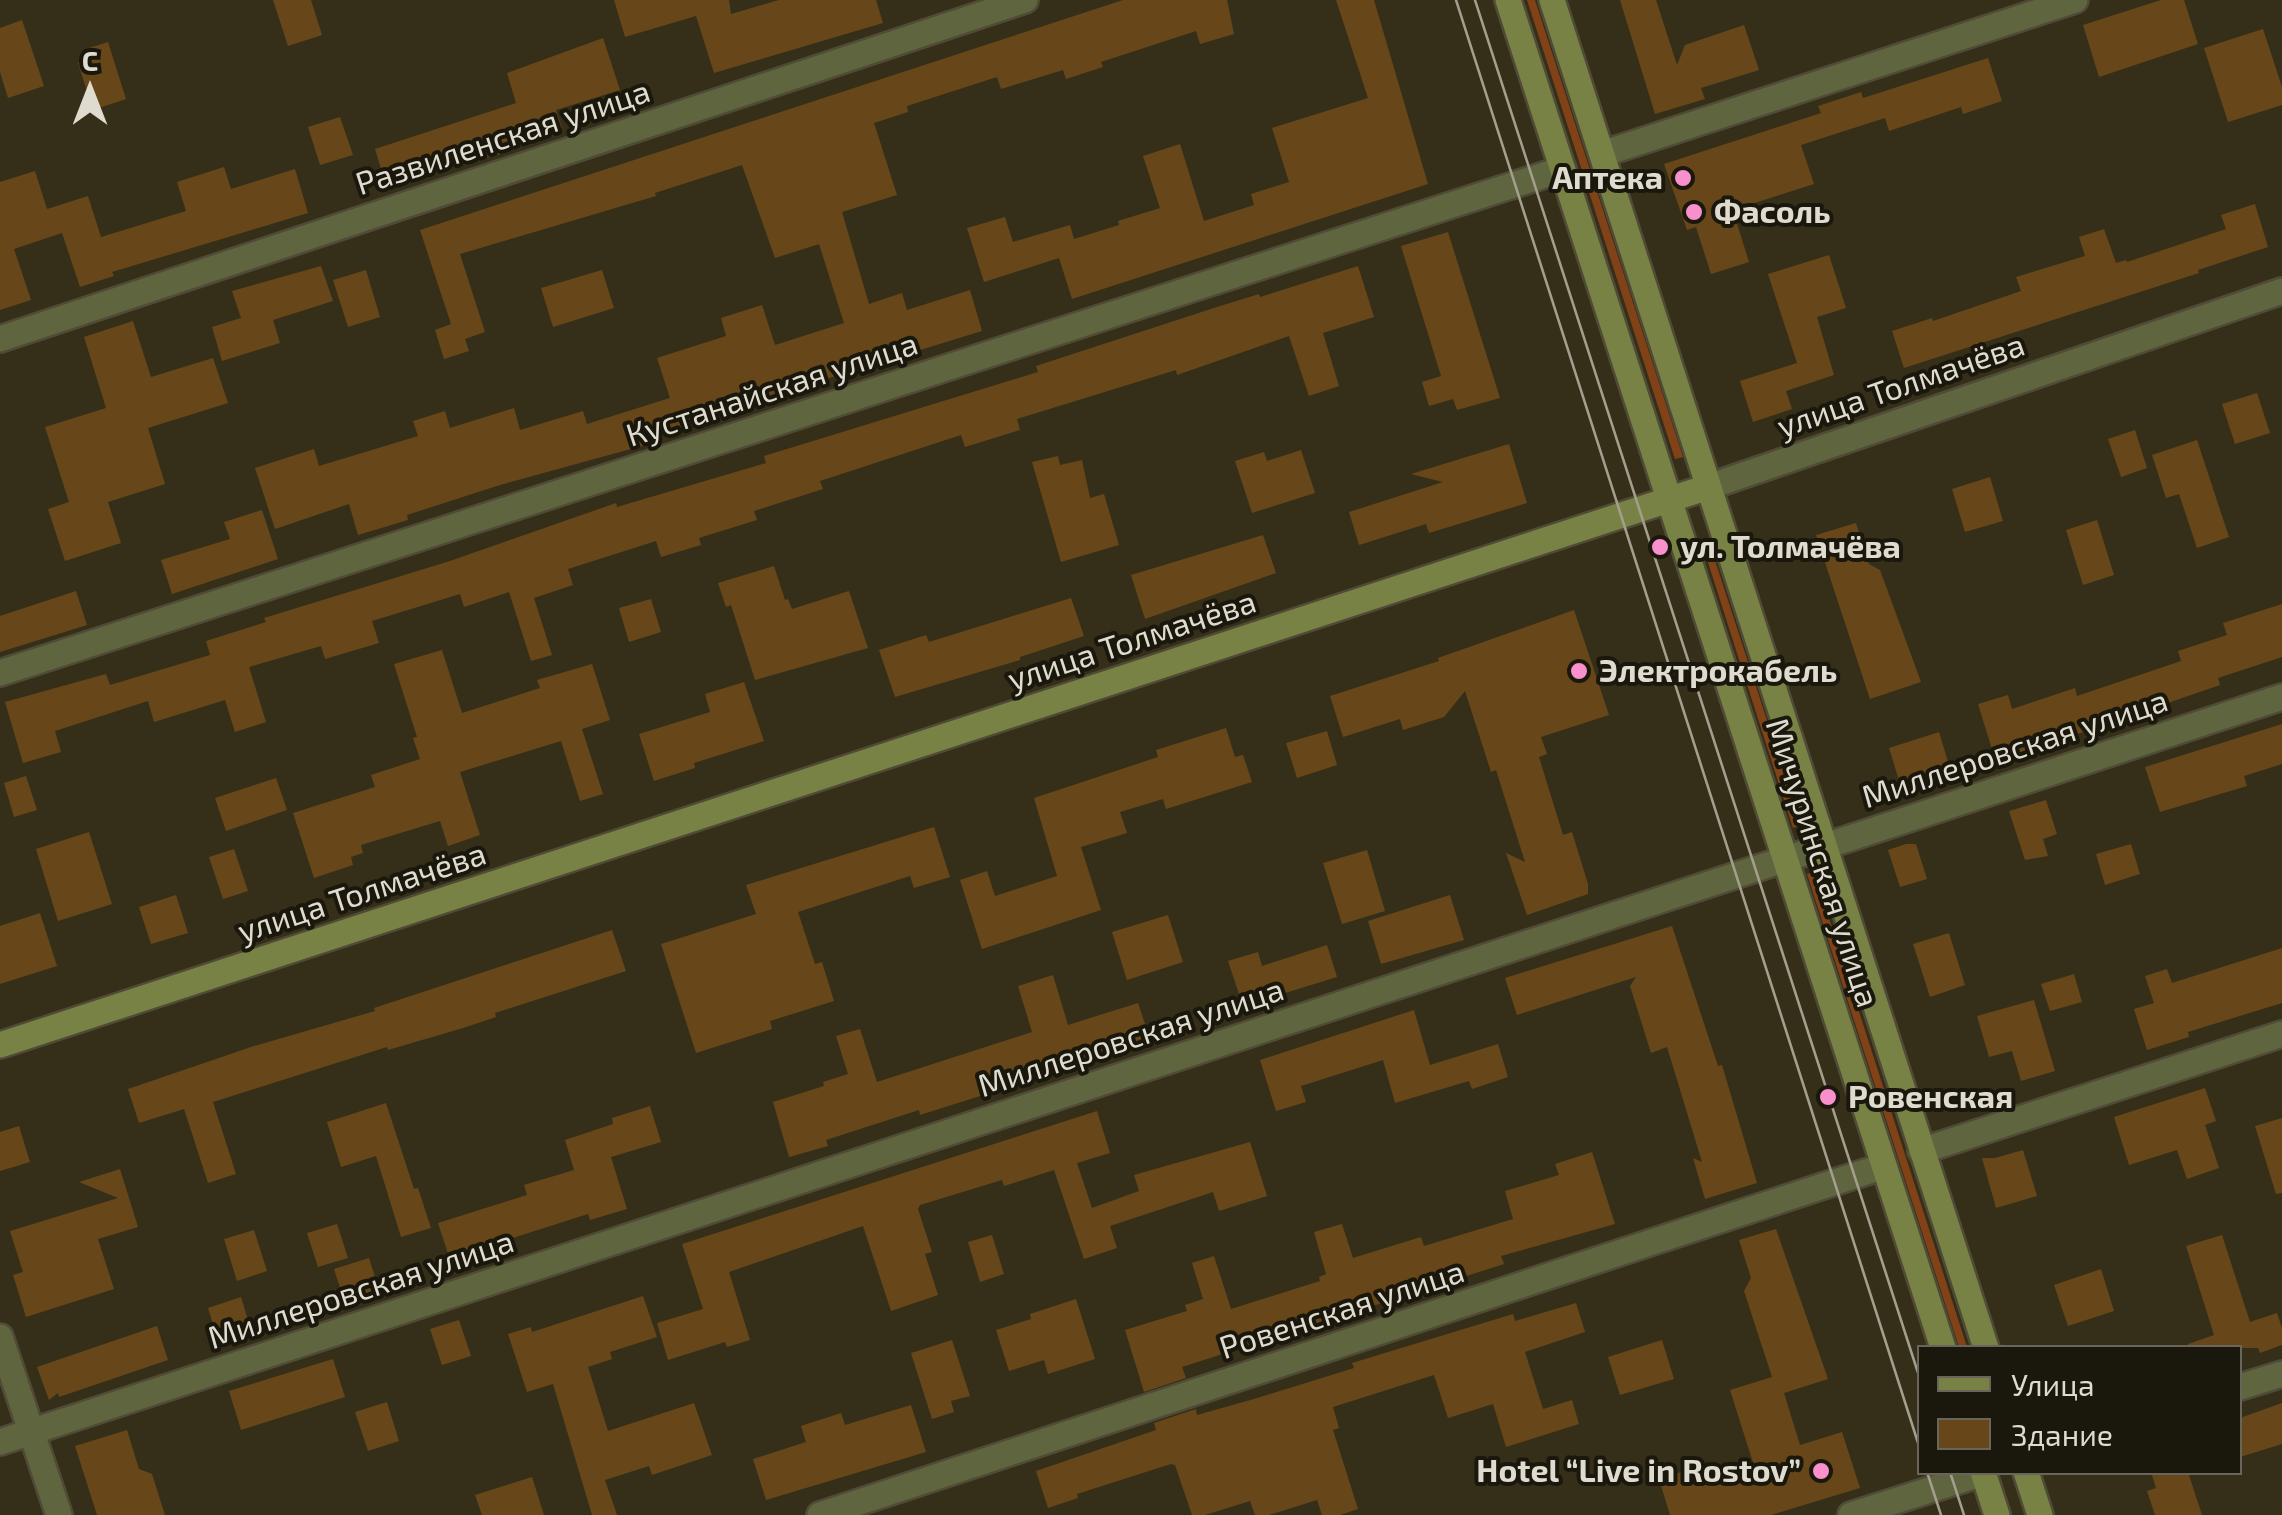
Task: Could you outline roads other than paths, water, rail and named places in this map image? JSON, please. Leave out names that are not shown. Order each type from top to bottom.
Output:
[{"type":"main road","name":"Мичуринская улица","points":[[1508,0],[1942,1345]]},
{"type":"main road","name":"Мичуринская улица","points":[[1552,0],[1985,1345]]},
{"type":"main road","name":"улица Толмачёва","points":[[0,1046],[1708,487]]},
{"type":"main road","points":[[1984,1475],[1997,1515]]},
{"type":"main road","points":[[2027,1475],[2040,1515]]},
{"type":"street","name":"Развиленская улица","points":[[0,339],[1026,0]]},
{"type":"street","points":[[1602,154],[2075,0]]},
{"type":"street","name":"Кустанайская улица","points":[[0,673],[1563,170]]},
{"type":"street","name":"улица Толмачёва","points":[[1708,487],[2282,292]]},
{"type":"street","name":"Миллеровская улица","points":[[0,1442],[2282,696]]},
{"type":"street","points":[[1921,1151],[2282,1034]]},
{"type":"street","name":"Ровенская улица","points":[[820,1515],[1884,1166]]},
{"type":"street","points":[[0,1337],[60,1515]]},
{"type":"street","points":[[2242,1387],[2282,1374]]},
{"type":"street","points":[[1851,1515],[1977,1475]]},
{"type":"tram line","points":[[1456,0],[1917,1440]]},
{"type":"tram line","points":[[1475,0],[1917,1370]]},
{"type":"tram line","points":[[1928,1475],[1941,1515]]},
{"type":"tram line","points":[[1951,1475],[1964,1515]]},
{"type":"place","name":"Аптека","points":[[1683,178]]},
{"type":"place","name":"Фасоль","points":[[1694,212]]},
{"type":"place","name":"ул. Толмачёва","points":[[1660,547]]},
{"type":"place","name":"Электрокабель","points":[[1579,671]]},
{"type":"place","name":"Ровенская","points":[[1828,1097]]},
{"type":"place","name":"Hotel “Live in Rostov”","points":[[1821,1471]]}]
